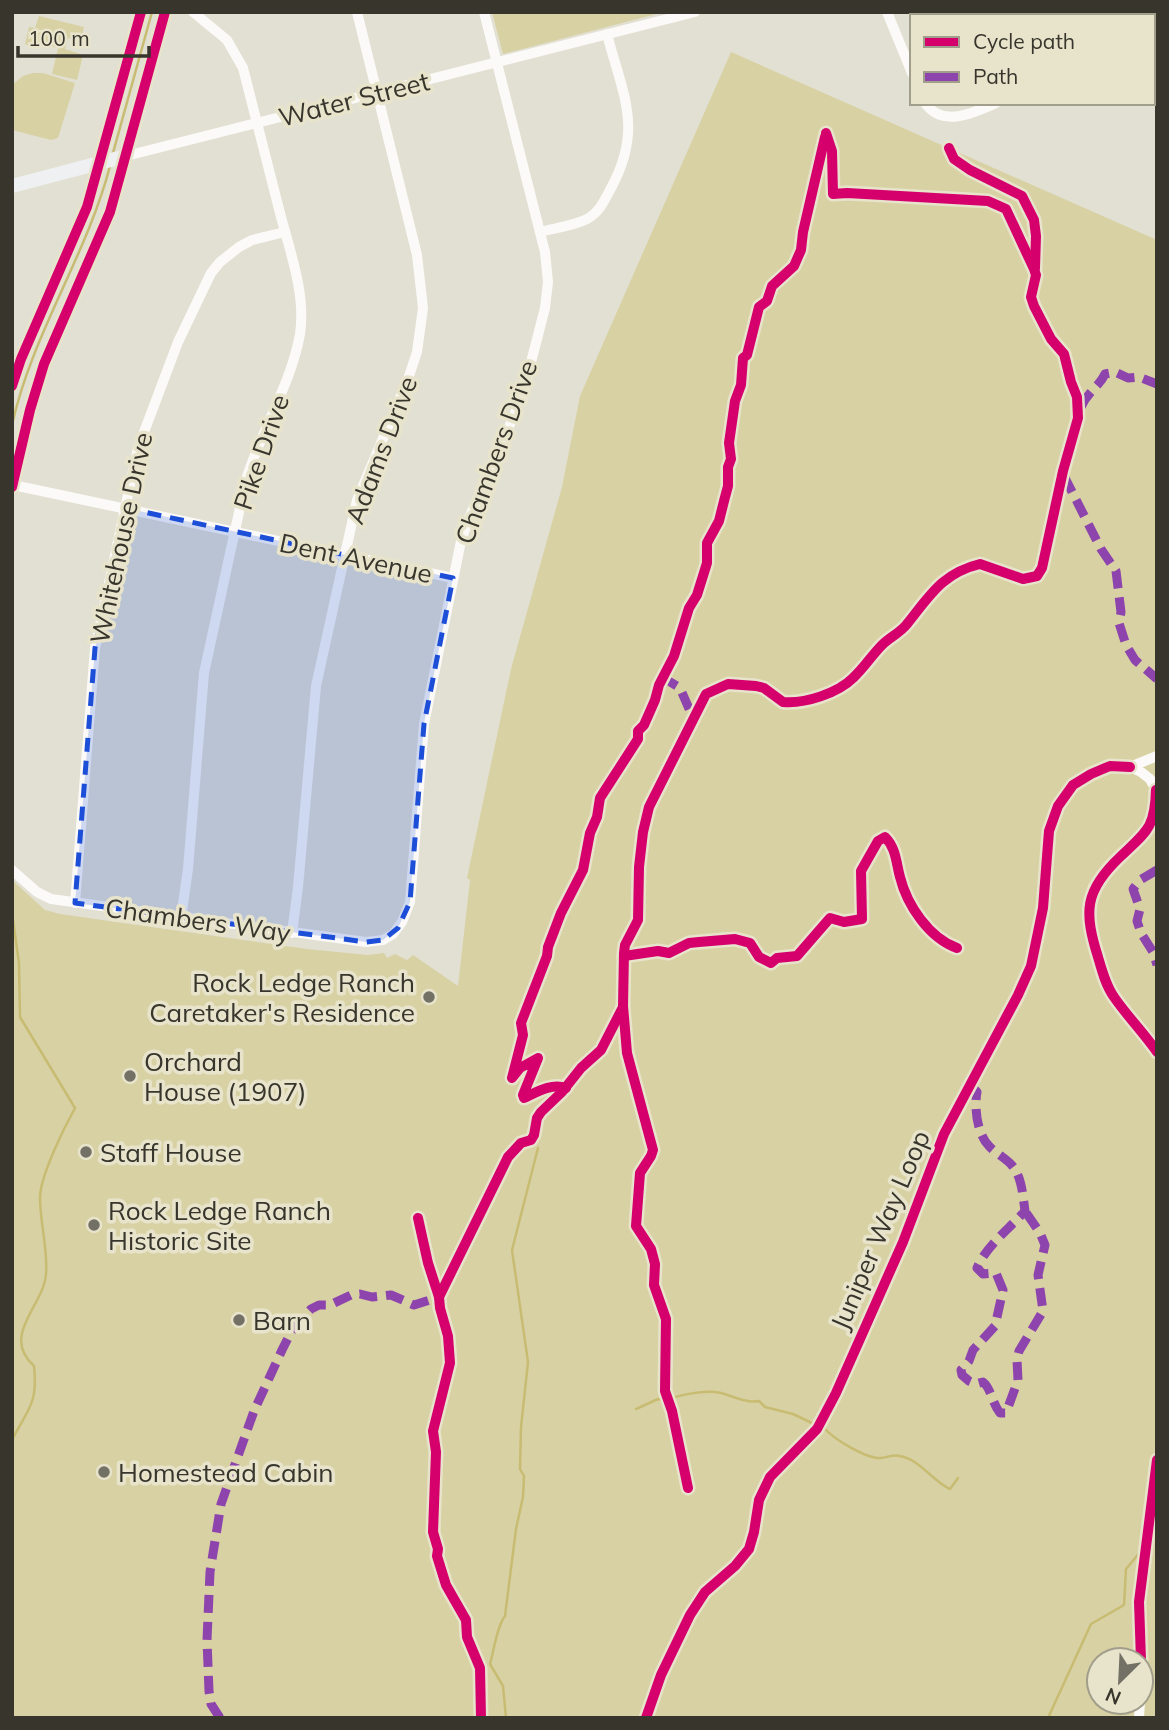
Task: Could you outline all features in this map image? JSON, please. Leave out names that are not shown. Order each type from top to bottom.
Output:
[{"type":"main road","points":[[100,163],[141,12]]},
{"type":"main road","points":[[126,156],[165,12]]},
{"type":"main road","name":"Water Street","points":[[12,186],[126,156]]},
{"type":"street","name":"Pike Drive","points":[[181,918],[188,869],[202,687],[234,532],[251,465],[288,375],[299,336],[300,297],[238,56],[227,40],[193,12]]},
{"type":"street","name":"Adams Drive","points":[[292,933],[306,809],[313,701],[361,486],[408,379],[417,352],[422,323],[423,291],[418,255],[357,12]]},
{"type":"street","name":"Chambers Drive","points":[[393,934],[402,922],[410,902],[424,724],[464,529],[513,419],[529,372],[545,308],[548,282],[545,252],[484,12]]},
{"type":"street","name":"Water Street","points":[[126,156],[695,12]]},
{"type":"street","points":[[887,12],[910,68]]},
{"type":"street","points":[[540,232],[592,216],[600,208],[624,163],[629,140],[629,121],[607,34]]},
{"type":"street","points":[[926,105],[940,116],[955,117],[990,105]]},
{"type":"street","points":[[12,486],[35,390],[105,224],[126,156]]},
{"type":"street","points":[[12,386],[17,357],[78,229],[100,163]]},
{"type":"street","name":"Whitehouse Drive","points":[[75,903],[96,648],[138,448],[178,342],[211,273],[239,247],[252,240],[285,232]]},
{"type":"street","name":"Dent Avenue","points":[[12,486],[453,578]]},
{"type":"street","name":"Juniper Way Loop","points":[[646,1718],[661,1675],[690,1615],[705,1592],[735,1566],[749,1549],[759,1500],[770,1477],[817,1429],[836,1393],[903,1242],[944,1134],[1018,995],[1033,956],[1043,908],[1049,831],[1058,806],[1073,785],[1091,774],[1110,766],[1130,767],[1157,757]]},
{"type":"street","points":[[1130,767],[1156,785],[1156,812],[1149,830],[1107,869],[1093,887],[1088,906],[1090,931],[1103,975],[1113,996],[1157,1052]]},
{"type":"street","name":"Chambers Way","points":[[12,870],[43,896],[75,903],[366,942],[383,940],[393,934]]},
{"type":"street","points":[[393,934],[401,943]]},
{"type":"street","points":[[1141,1646],[1139,1602],[1157,1460]]},
{"type":"highlighted area","points":[[125,508],[453,578],[424,724],[410,902],[398,928],[383,940],[366,942],[75,903],[95,648]]},
{"type":"shaded area","points":[[492,12],[664,12],[503,54]]},
{"type":"shaded area","points":[[39,16],[84,27],[81,41],[68,38],[65,49],[83,55],[77,80],[52,74],[58,48],[37,43],[35,47],[25,44],[29,27],[35,28]]},
{"type":"shaded area","points":[[731,52],[1157,240],[1157,1718],[12,1718],[12,880],[45,910],[60,914],[307,949],[368,955],[384,953],[387,958],[395,954],[407,960],[413,955],[458,986],[470,880],[467,878],[511,669],[562,487],[580,396]]},
{"type":"shaded area","points":[[43,73],[75,83],[58,138],[51,140],[12,130],[12,85],[23,76]]},
{"type":"waterway","points":[[113,153],[152,12]]},
{"type":"waterway","points":[[12,425],[33,359],[88,231],[110,166]]},
{"type":"waterway","points":[[12,913],[19,963],[20,1017],[75,1108],[53,1152],[41,1189],[46,1274],[44,1286],[22,1332],[21,1343],[34,1366],[34,1390],[30,1406],[12,1440]]},
{"type":"waterway","points":[[506,1718],[503,1686],[490,1664],[505,1616],[516,1529],[523,1497],[524,1476],[520,1469],[521,1427],[528,1362],[512,1250],[538,1148]]},
{"type":"waterway","points":[[636,1409],[658,1399],[664,1401],[689,1394],[715,1392],[747,1401],[759,1401],[765,1407],[793,1414],[814,1424]]},
{"type":"waterway","points":[[824,1428],[834,1437],[871,1457],[907,1458],[950,1489],[958,1478]]},
{"type":"waterway","points":[[1155,1532],[1157,1525]]},
{"type":"waterway","points":[[1048,1718],[1091,1624],[1124,1605],[1126,1569],[1141,1551]]},
{"type":"marked path","points":[[1081,407],[1105,374],[1115,372],[1128,378],[1139,377],[1157,384]]},
{"type":"marked path","points":[[1064,476],[1101,549],[1116,571],[1121,612],[1119,623],[1126,645],[1135,660],[1157,679]]},
{"type":"marked path","points":[[664,674],[667,680],[680,688],[694,720]]},
{"type":"marked path","points":[[1157,870],[1140,880],[1133,889],[1140,909],[1137,921],[1157,965]]},
{"type":"marked path","points":[[970,1085],[977,1092],[976,1113],[982,1135],[989,1146],[1017,1172],[1025,1211],[992,1245],[977,1268],[983,1274],[996,1273],[1003,1290],[995,1326],[973,1350],[969,1361],[961,1370],[962,1375],[969,1381],[976,1384],[983,1382],[986,1385],[1000,1413],[1006,1413],[1018,1380],[1019,1351],[1043,1311],[1038,1275],[1045,1245],[1025,1211]]},
{"type":"marked path","points":[[220,1718],[211,1704],[207,1640],[210,1572],[221,1504],[254,1411],[291,1332],[311,1309],[319,1305],[330,1305],[351,1295],[391,1295],[414,1305],[439,1297],[441,1293]]},
{"type":"cycle path","points":[[12,386],[21,359],[87,207],[141,12]]},
{"type":"cycle path","points":[[12,487],[44,364],[110,212],[165,12]]},
{"type":"cycle path","points":[[688,1488],[672,1411],[665,1391],[666,1319],[654,1285],[655,1264],[651,1249],[636,1226],[640,1173],[653,1150],[627,1053],[623,1006],[625,945],[638,920],[639,867],[649,807],[706,694],[728,684],[764,688],[783,702],[821,696],[853,678],[882,645],[904,627],[938,587],[956,573],[980,564],[1023,579],[1037,576],[1042,568],[1063,471],[1078,418],[1077,397],[1064,354],[1051,339],[1034,306],[1031,297],[1036,275],[1006,209],[988,201],[833,194],[832,151],[826,133]]},
{"type":"cycle path","points":[[566,1088],[550,1087],[524,1098],[538,1058],[520,1068],[512,1078],[523,1035],[521,1023],[561,913],[583,870],[600,798],[638,739],[638,731],[644,725],[655,700],[659,685],[674,656],[689,608],[697,595],[707,563],[707,543],[719,521],[728,486],[731,459],[729,443],[735,401],[741,385],[743,358],[747,355],[759,307],[767,301],[772,286],[794,266],[801,250],[825,137]]},
{"type":"cycle path","points":[[949,148],[954,159],[970,170],[1022,196],[1034,220],[1035,268]]},
{"type":"cycle path","points":[[646,1718],[661,1675],[690,1615],[705,1592],[735,1566],[749,1549],[759,1500],[770,1477],[817,1429],[836,1393],[903,1242],[944,1134],[1018,995],[1031,966],[1043,908],[1049,831],[1058,806],[1073,785],[1091,774],[1110,766],[1130,767]]},
{"type":"cycle path","points":[[1156,790],[1151,822],[1099,881],[1090,903],[1089,915],[1093,941],[1109,988],[1157,1052]]},
{"type":"cycle path","points":[[624,956],[658,951],[669,953],[689,943],[735,939],[750,943],[759,957],[771,963],[777,958],[797,956],[830,918],[844,922],[862,919],[861,871],[878,841],[885,837],[894,851],[903,888],[914,909],[937,937],[957,948]]},
{"type":"cycle path","points":[[439,1297],[508,1157],[521,1143],[531,1140],[541,1112],[601,1050],[622,1009]]},
{"type":"cycle path","points":[[418,1218],[448,1336],[450,1363],[433,1431],[436,1452],[433,1532],[446,1585],[466,1620],[467,1637],[480,1668],[481,1718]]},
{"type":"cycle path","points":[[1141,1646],[1139,1602],[1157,1460]]},
{"type":"place","name":"Rock Ledge Ranch Caretaker's Residence","points":[[429,997]]},
{"type":"place","name":"Orchard House (1907)","points":[[130,1076]]},
{"type":"place","name":"Staff House","points":[[86,1152]]},
{"type":"place","name":"Rock Ledge Ranch Historic Site","points":[[94,1225]]},
{"type":"place","name":"Barn","points":[[239,1320]]},
{"type":"place","name":"Homestead Cabin","points":[[104,1472]]}]
